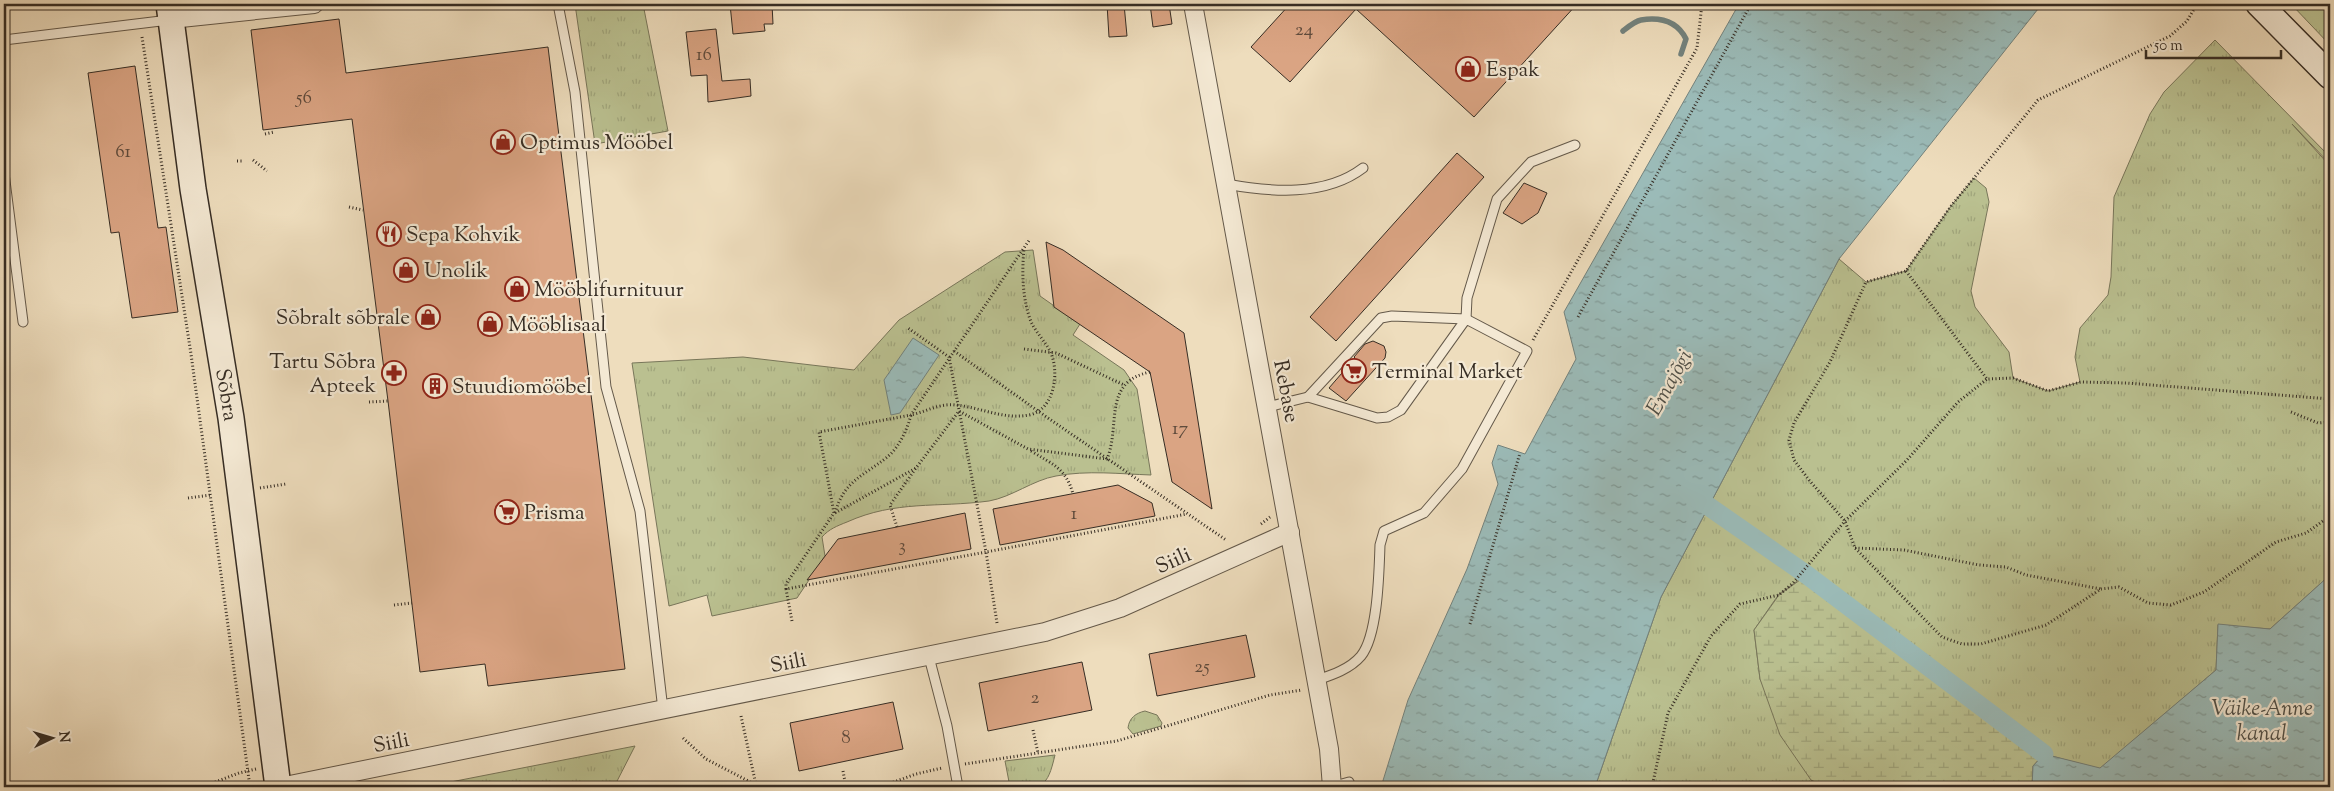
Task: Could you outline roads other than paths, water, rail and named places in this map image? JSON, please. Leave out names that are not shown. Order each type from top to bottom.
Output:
[{"type":"street","points":[[170,12],[314,4]]},
{"type":"street","name":"Rebase","points":[[1193,4],[1329,749],[1332,787]]},
{"type":"street","points":[[2259,4],[2330,76]]},
{"type":"street","name":"Sõbra","points":[[170,12],[194,190],[231,418],[278,780]]},
{"type":"street","name":"Siili","points":[[278,780],[663,710],[1045,632],[1120,608],[1290,532]]},
{"type":"lane","points":[[558,4],[575,92],[606,387],[640,511],[663,710]]},
{"type":"lane","points":[[4,40],[140,23],[170,12]]},
{"type":"lane","points":[[1267,407],[1308,398],[1377,418],[1388,417],[1402,410],[1466,319],[1467,298],[1497,198],[1531,162],[1575,145]]},
{"type":"lane","points":[[1226,184],[1263,191],[1317,187],[1342,181],[1363,168]]},
{"type":"lane","points":[[4,173],[23,322]]},
{"type":"lane","points":[[1308,398],[1381,318],[1392,316],[1466,319],[1527,351],[1462,469],[1424,513],[1384,531],[1380,545],[1372,634],[1361,656],[1340,672],[1317,684]]},
{"type":"lane","points":[[929,657],[958,787]]},
{"type":"lane","points":[[1332,787],[1349,782],[1351,787]]},
{"type":"water","name":"Emajõgi","points":[[1739,4],[2042,4],[1839,259],[1661,597],[1595,787],[1381,787],[1408,700],[1467,569],[1498,484],[1492,463],[1498,445],[1525,454],[1576,359],[1564,312]]},
{"type":"water","points":[[913,338],[939,355],[900,413],[891,415],[884,380]]},
{"type":"water","name":"Väike-Anne kanal","points":[[2330,575],[2330,787],[2032,787],[2033,766],[2044,754],[2100,768],[2216,670],[2218,624],[2270,629]]},
{"type":"waterway","points":[[1623,31],[1641,20],[1655,19],[1673,24],[1686,39],[1681,54]]},
{"type":"waterway","points":[[1688,492],[1807,575],[2044,754]]},
{"type":"place","name":"Espak","points":[[1468,69]]},
{"type":"place","name":"Optimus Mööbel","points":[[503,142]]},
{"type":"place","name":"Sepa Kohvik","points":[[389,234]]},
{"type":"place","name":"Unolik","points":[[406,270]]},
{"type":"place","name":"Mööblifurnituur","points":[[517,289]]},
{"type":"place","name":"Sõbralt sõbrale","points":[[428,317]]},
{"type":"place","name":"Mööblisaal","points":[[490,324]]},
{"type":"place","name":"Terminal Market","points":[[1354,371]]},
{"type":"place","name":"Tartu Sõbra Apteek","points":[[394,373]]},
{"type":"place","name":"Stuudiomööbel","points":[[435,386]]},
{"type":"place","name":"Prisma","points":[[507,512]]}]
